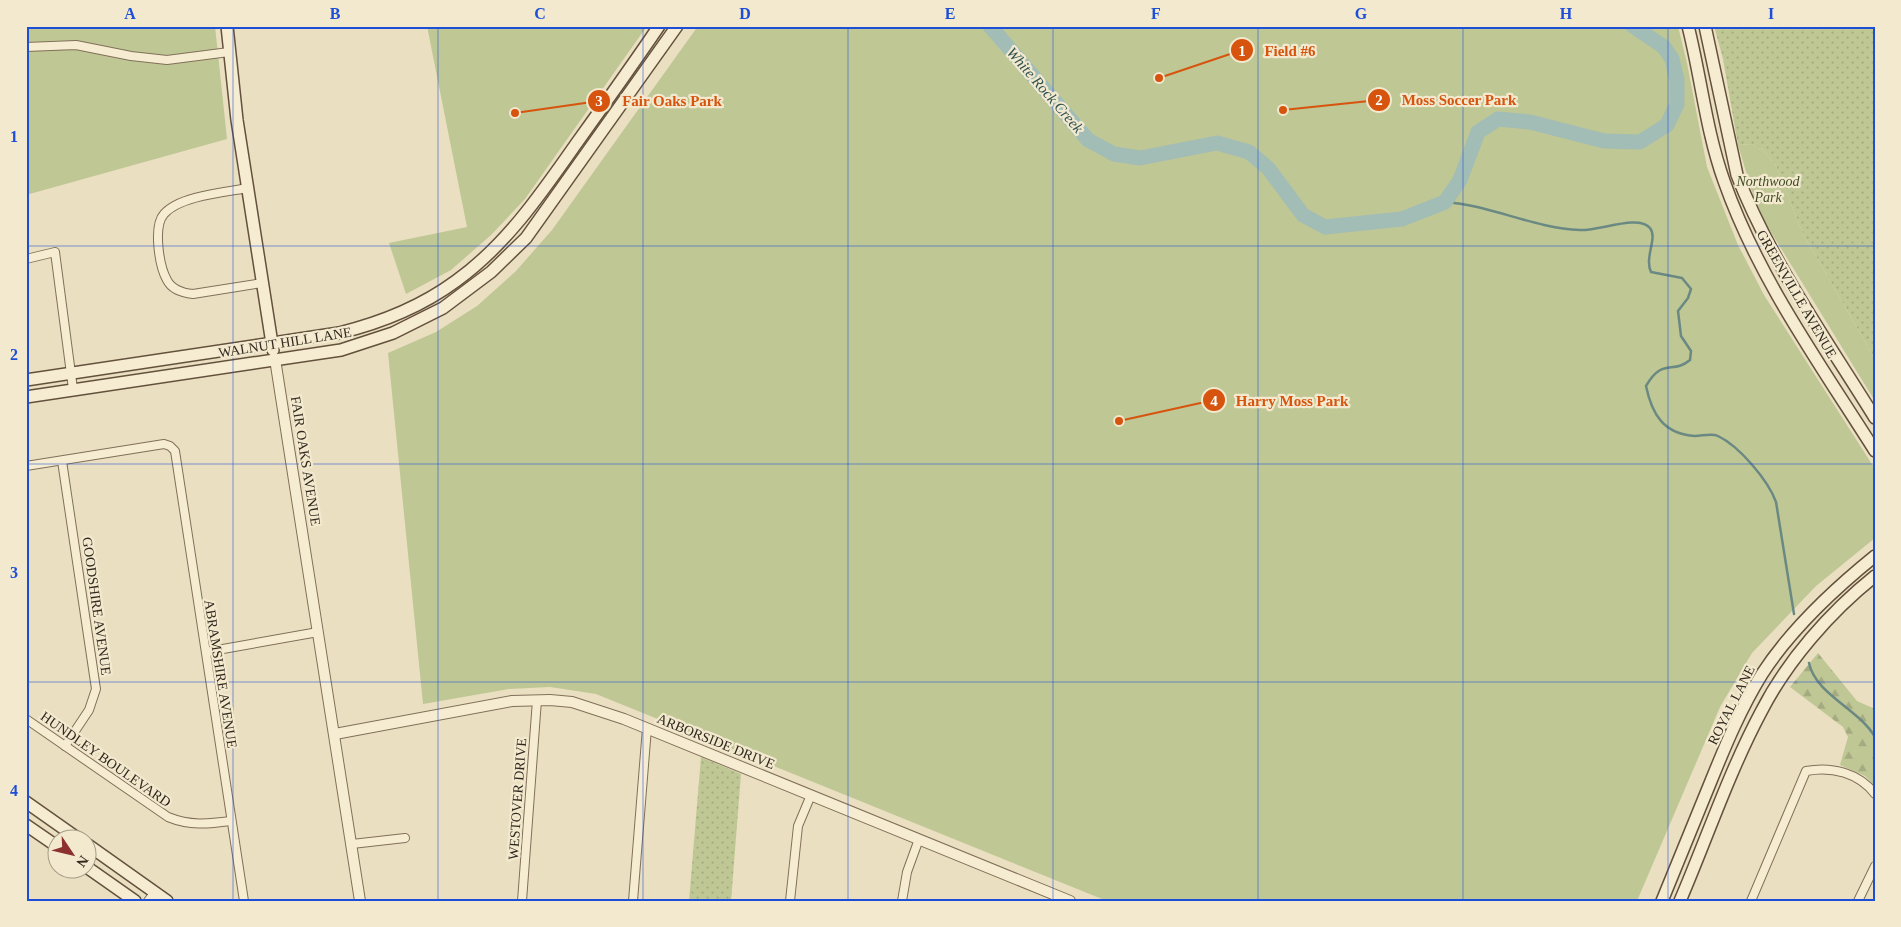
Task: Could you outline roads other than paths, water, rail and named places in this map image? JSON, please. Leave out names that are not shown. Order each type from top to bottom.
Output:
[{"type":"main road","name":"FAIR OAKS AVENUE","points":[[227,26],[237,120],[275,359]]},
{"type":"main road","name":"WALNUT HILL LANE","points":[[26,380],[360,328],[429,298],[456,282],[478,263],[536,200],[659,26]]},
{"type":"main road","name":"WALNUT HILL LANE","points":[[26,397],[341,350],[368,343],[417,323],[443,308],[491,272],[526,238],[677,26]]},
{"type":"main road","name":"GREENVILLE AVENUE","points":[[1688,26],[1723,179],[1756,256],[1875,451]]},
{"type":"main road","name":"GREENVILLE AVENUE","points":[[1705,26],[1711,45],[1737,175],[1772,250],[1875,418]]},
{"type":"main road","points":[[1832,383],[1847,374]]},
{"type":"main road","name":"ROYAL LANE","points":[[1662,901],[1744,705],[1778,651],[1834,591],[1875,556]]},
{"type":"main road","points":[[1680,901],[1761,712],[1781,678],[1814,637],[1875,576]]},
{"type":"main road","points":[[1801,625],[1814,637]]},
{"type":"main road","points":[[26,802],[66,830]]},
{"type":"main road","points":[[26,825],[48,840]]},
{"type":"main road","points":[[98,853],[152,896],[167,901]]},
{"type":"main road","points":[[98,875],[135,901]]},
{"type":"street","points":[[26,47],[76,45],[131,56],[167,60],[229,52]]},
{"type":"street","points":[[248,188],[215,193],[173,206],[158,223],[156,233],[166,280],[173,288],[183,293],[193,294],[262,283]]},
{"type":"street","points":[[26,260],[55,252],[73,389]]},
{"type":"street","name":"FAIR OAKS AVENUE","points":[[275,359],[360,901]]},
{"type":"street","name":"ABRAMSHIRE AVENUE","points":[[62,461],[164,444],[170,446],[175,451],[244,901]]},
{"type":"street","points":[[26,466],[62,461]]},
{"type":"street","name":"GOODSHIRE AVENUE","points":[[62,461],[96,689],[89,710],[65,746]]},
{"type":"street","points":[[206,652],[318,632]]},
{"type":"street","name":"WESTOVER DRIVE","points":[[522,901],[537,700]]},
{"type":"street","name":"ARBORSIDE DRIVE","points":[[335,734],[512,701],[572,702],[601,710],[919,839],[1054,898],[1070,901]]},
{"type":"street","name":"HUNDLEY BOULEVARD","points":[[26,719],[168,817],[195,824],[231,821]]},
{"type":"street","points":[[633,901],[646,728]]},
{"type":"street","points":[[1751,901],[1806,771],[1838,771],[1860,779],[1875,794]]},
{"type":"street","points":[[790,901],[798,826],[811,795]]},
{"type":"street","points":[[352,844],[405,838]]},
{"type":"street","points":[[902,901],[907,872],[919,839]]},
{"type":"street","points":[[1858,901],[1875,866]]},
{"type":"waterway","name":"White Rock Creek","points":[[990,26],[1088,140],[1114,154],[1140,158],[1217,143],[1249,152],[1268,168],[1303,215],[1325,227],[1402,219],[1445,202],[1460,180],[1478,132],[1498,119],[1530,122],[1604,141],[1640,142],[1667,125],[1677,104],[1677,80],[1672,59],[1664,47],[1633,26]]},
{"type":"waterway","points":[[1445,202],[1478,207],[1528,221],[1563,228],[1588,230],[1628,223],[1644,224],[1650,228],[1653,237],[1649,260],[1651,272],[1682,278],[1691,289],[1688,298],[1678,311],[1681,336],[1691,351],[1690,360],[1684,364],[1663,369],[1652,377],[1646,386],[1652,406],[1661,421],[1675,431],[1695,436],[1716,435],[1735,447],[1752,464],[1767,484],[1776,502],[1794,614]]},
{"type":"waterway","points":[[1809,663],[1813,674],[1828,693],[1859,718],[1875,737]]},
{"type":"place","name":"Field #6","points":[[1159,78]]},
{"type":"place","name":"Moss Soccer Park","points":[[1283,110]]},
{"type":"place","name":"Fair Oaks Park","points":[[515,113]]},
{"type":"place","name":"Harry Moss Park","points":[[1119,421]]},
{"type":"park label","name":"Northwood Park","points":[[1768,190]]}]
